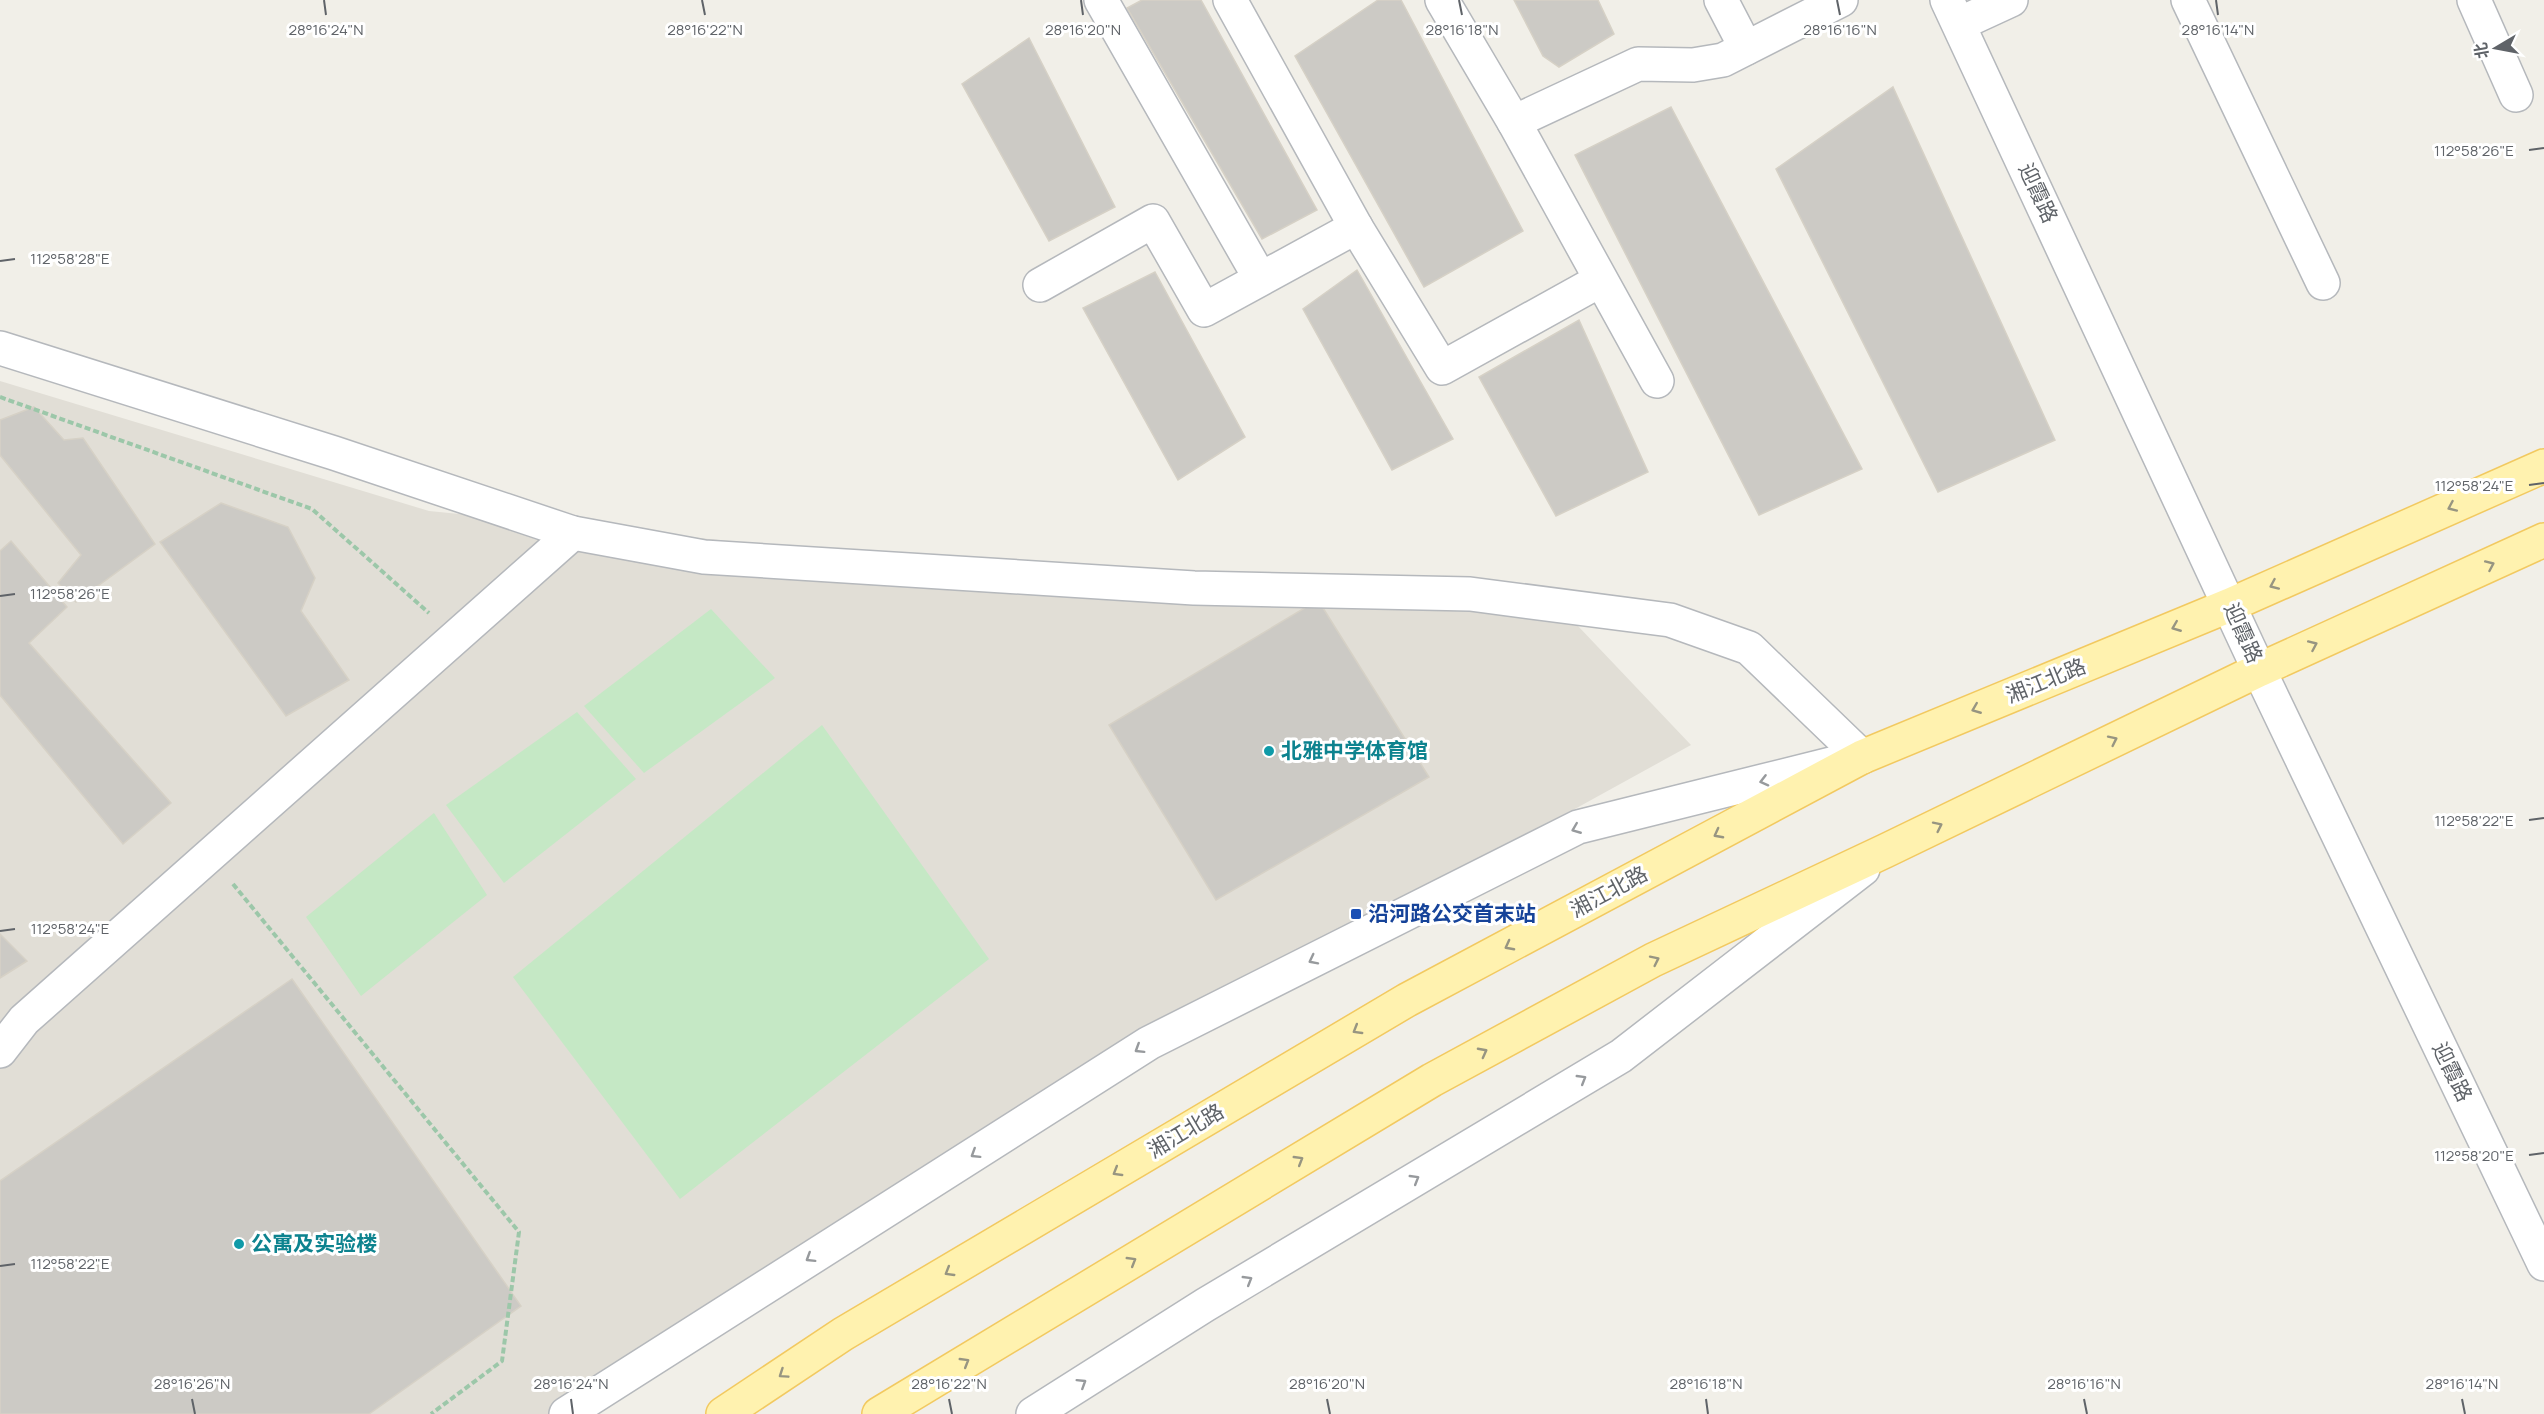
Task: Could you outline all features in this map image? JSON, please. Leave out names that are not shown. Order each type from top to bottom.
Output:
[{"type":"main road","name":"湘江北路","points":[[723,1414],[843,1334],[1407,1000],[1862,756],[2230,605],[2544,466]]},
{"type":"main road","points":[[879,1414],[1432,1080],[1653,960],[1885,851],[2259,670],[2544,540]]},
{"type":"street","points":[[1101,0],[1260,278]]},
{"type":"street","points":[[1230,0],[1356,226],[1442,368],[1599,281]]},
{"type":"street","points":[[1442,0],[1514,122],[1599,281],[1657,381]]},
{"type":"street","points":[[1721,0],[1746,48]]},
{"type":"street","points":[[1514,122],[1638,64],[1693,65],[1723,60],[1841,0]]},
{"type":"street","points":[[1953,12],[2011,0]]},
{"type":"street","points":[[2188,0],[2323,283]]},
{"type":"street","points":[[2474,0],[2516,95]]},
{"type":"street","name":"迎霞路","points":[[1953,12],[2259,670],[2544,1264]]},
{"type":"street","points":[[1040,285],[1153,221],[1204,310],[1356,226]]},
{"type":"street","points":[[0,348],[334,453],[573,533],[704,557],[1194,588],[1470,594],[1670,620],[1749,648],[1862,756]]},
{"type":"street","points":[[0,1051],[24,1020],[573,533]]},
{"type":"street","points":[[566,1414],[1149,1042],[1578,827],[1862,756]]},
{"type":"street","points":[[1033,1414],[1205,1305],[1621,1056],[1885,851]]},
{"type":"path","points":[[0,397],[312,509],[456,637]]},
{"type":"path","points":[[209,856],[519,1232],[502,1361],[431,1414]]},
{"type":"shaded area","points":[[0,381],[429,511],[1318,600],[1559,606],[1691,745],[957,1149],[552,1414],[0,1414]]},
{"type":"green space","points":[[711,609],[775,678],[644,773],[584,706]]},
{"type":"green space","points":[[577,712],[636,779],[504,883],[446,805]]},
{"type":"green space","points":[[822,725],[989,959],[680,1199],[513,977]]},
{"type":"green space","points":[[434,813],[487,895],[361,996],[306,917]]},
{"type":"building","points":[[1142,0],[1201,0],[1317,210],[1262,239],[1127,8]]},
{"type":"building","points":[[1378,0],[1401,0],[1523,231],[1424,287],[1295,56]]},
{"type":"building","points":[[1514,0],[1598,0],[1614,34],[1559,67],[1543,56]]},
{"type":"building","points":[[1029,38],[1115,207],[1049,241],[962,84]]},
{"type":"building","points":[[1893,87],[2055,440],[1938,492],[1776,169]]},
{"type":"building","points":[[1671,107],[1862,469],[1759,515],[1575,155]]},
{"type":"building","points":[[1357,270],[1453,439],[1392,470],[1303,309]]},
{"type":"building","points":[[1155,272],[1245,437],[1178,480],[1083,308]]},
{"type":"building","points":[[1579,320],[1648,472],[1556,516],[1479,377]]},
{"type":"building","points":[[34,407],[64,440],[83,438],[155,544],[76,602],[58,583],[81,555],[0,455],[0,420]]},
{"type":"building","points":[[221,503],[288,527],[315,578],[301,611],[349,680],[286,716],[160,542]]},
{"type":"building","points":[[11,541],[67,607],[29,643],[171,803],[123,844],[0,695],[0,551]]},
{"type":"building","name":"北雅中学体育馆","points":[[1318,600],[1429,777],[1216,900],[1109,725]]},
{"type":"building","points":[[0,934],[27,961],[0,978]]},
{"type":"building","name":"公寓及实验楼","points":[[292,979],[521,1306],[369,1414],[0,1414],[0,1181]]},
{"type":"place","name":"北雅中学体育馆","points":[[1269,751]]},
{"type":"place","name":"沿河路公交首末站","points":[[1356,914]]},
{"type":"place","name":"公寓及实验楼","points":[[239,1244]]}]
